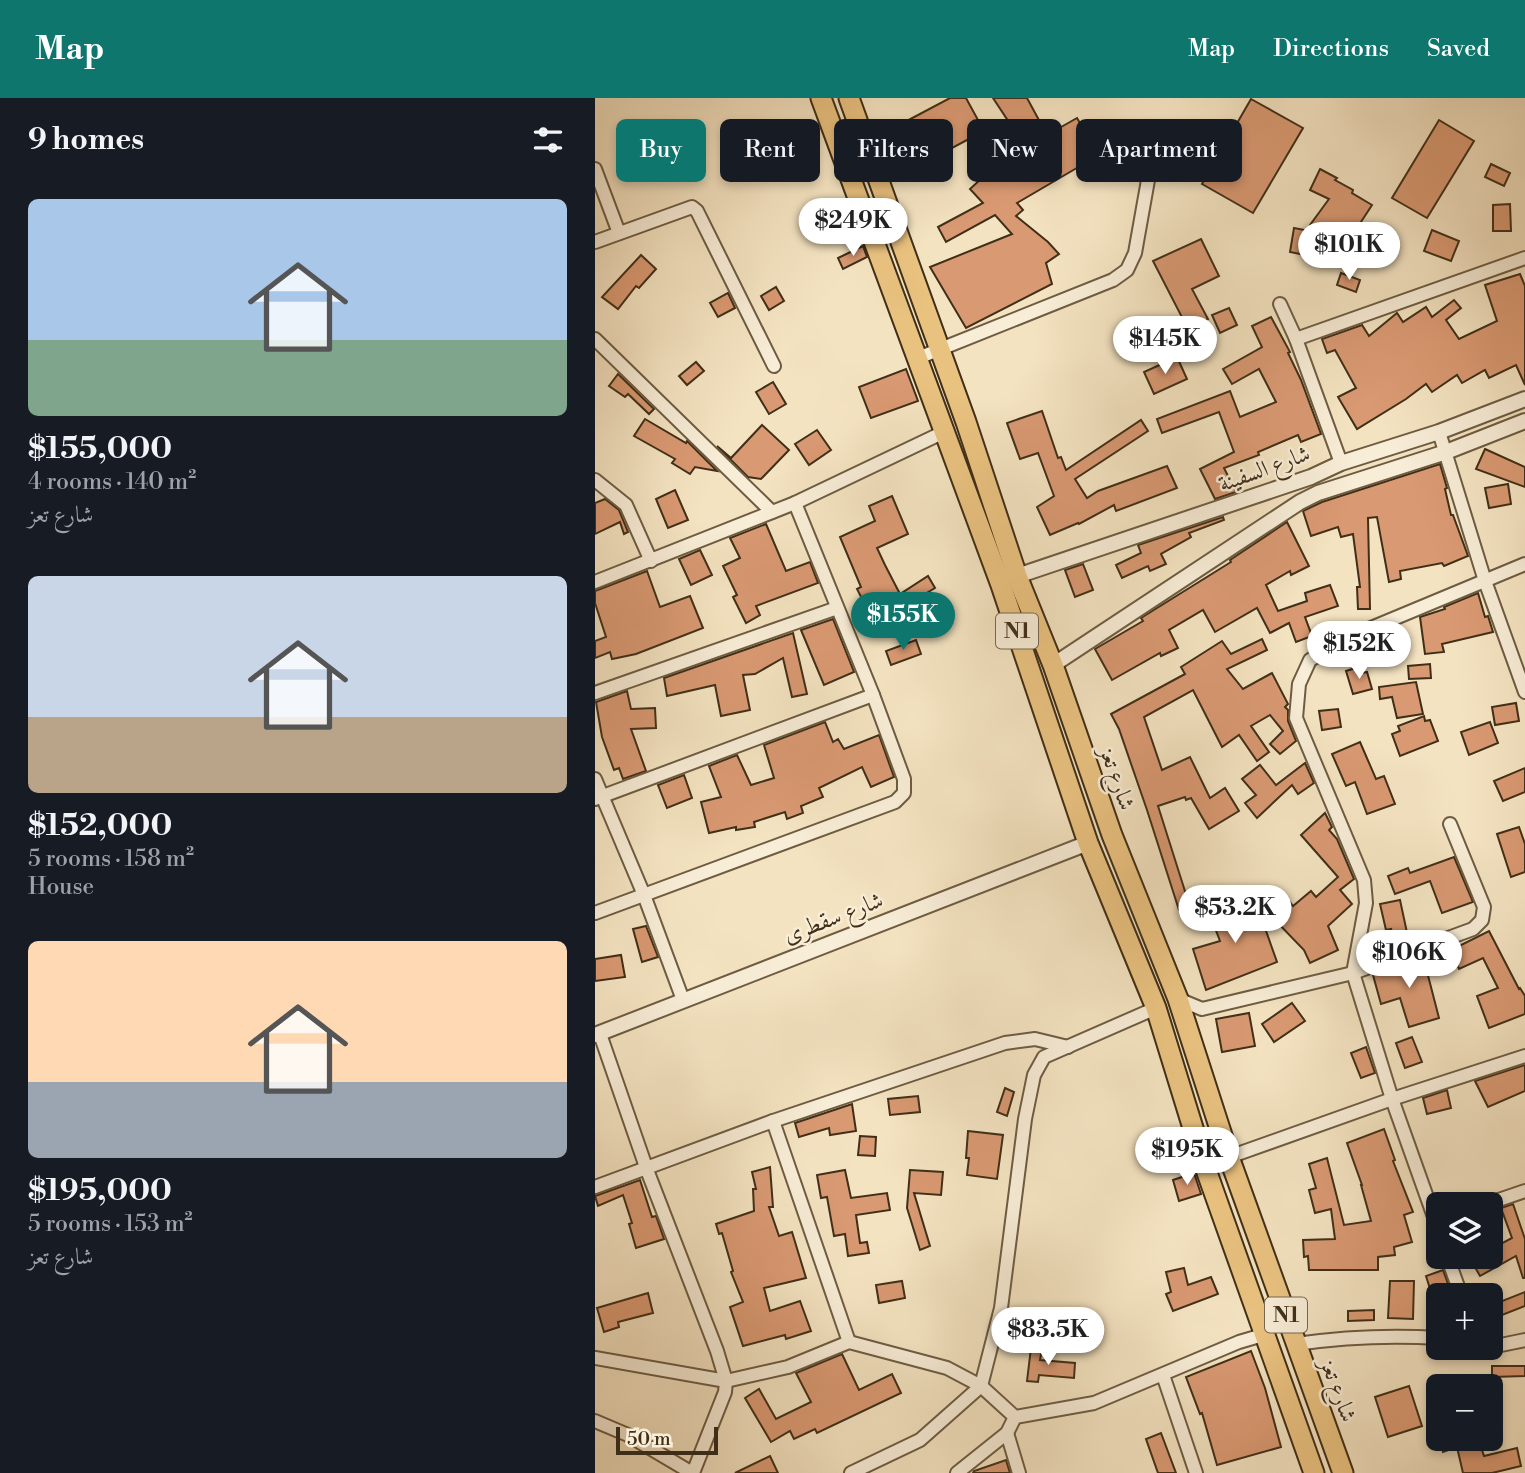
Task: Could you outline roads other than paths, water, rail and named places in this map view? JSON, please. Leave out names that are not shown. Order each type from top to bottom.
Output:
[{"type":"highway","name":"N1","points":[[821,98],[1001,585],[1088,844],[1156,1008],[1205,1167],[1314,1473]]},
{"type":"highway","name":"شارع تعز","points":[[855,100],[1017,576],[1053,665],[1112,835],[1178,999],[1229,1157],[1343,1473]]},
{"type":"highway","points":[[1088,844],[1112,835]]},
{"type":"highway","points":[[1205,1167],[1229,1157]]},
{"type":"street","points":[[595,169],[619,233]]},
{"type":"street","points":[[918,358],[1113,280],[1127,270],[1135,253],[1148,182]]},
{"type":"street","points":[[595,243],[692,207],[697,211],[774,366]]},
{"type":"street","points":[[1296,340],[1525,258]]},
{"type":"street","points":[[1280,304],[1341,463]]},
{"type":"street","points":[[595,339],[772,512]]},
{"type":"street","name":"شارع السفينة","points":[[1017,576],[1311,477],[1341,463],[1439,432],[1525,399]]},
{"type":"street","name":"شارع السفينة","points":[[1053,665],[1283,513],[1318,493],[1446,452],[1525,421]]},
{"type":"street","points":[[595,582],[795,503],[944,432]]},
{"type":"street","points":[[1439,432],[1485,581],[1525,692]]},
{"type":"street","points":[[1311,477],[1318,493]]},
{"type":"street","points":[[595,480],[626,505],[651,561]]},
{"type":"street","points":[[595,913],[895,802],[904,793],[904,779],[873,695],[795,503]]},
{"type":"street","points":[[1426,1193],[1392,1099],[1353,973],[1366,903],[1364,880],[1296,718],[1299,684],[1310,660],[1328,648],[1525,564]]},
{"type":"street","points":[[595,693],[837,608]]},
{"type":"street","points":[[599,797],[873,695]]},
{"type":"street","points":[[595,779],[599,797],[644,895],[683,1000]]},
{"type":"street","points":[[1178,999],[1202,1009],[1353,973],[1473,929],[1482,920],[1485,907],[1450,824]]},
{"type":"street","name":"شارع سقطرى","points":[[597,1034],[1088,844]]},
{"type":"street","points":[[851,1473],[920,1440],[981,1386],[1001,1308],[1024,1119],[1034,1075],[1044,1057],[1156,1008]]},
{"type":"street","points":[[1188,1027],[1202,1009]]},
{"type":"street","points":[[595,1421],[628,1435],[693,1473],[725,1392],[726,1381],[597,1034]]},
{"type":"street","points":[[595,1187],[647,1170],[773,1121],[1005,1043],[1035,1039],[1068,1047]]},
{"type":"street","points":[[1229,1157],[1392,1099],[1525,1056]]},
{"type":"street","points":[[773,1121],[849,1342]]},
{"type":"street","points":[[1503,1199],[1525,1191]]},
{"type":"street","points":[[1015,1417],[1094,1403],[1239,1342],[1263,1335]]},
{"type":"street","points":[[1296,1345],[1332,1339],[1426,1337]]},
{"type":"street","points":[[1503,1344],[1525,1340]]},
{"type":"street","points":[[595,1358],[726,1381],[788,1367],[849,1342],[947,1368],[981,1386],[1015,1417]]},
{"type":"street","points":[[1163,1375],[1196,1473]]},
{"type":"street","points":[[957,1473],[1007,1433],[1015,1417]]},
{"type":"street","points":[[1007,1433],[1019,1473]]}]
